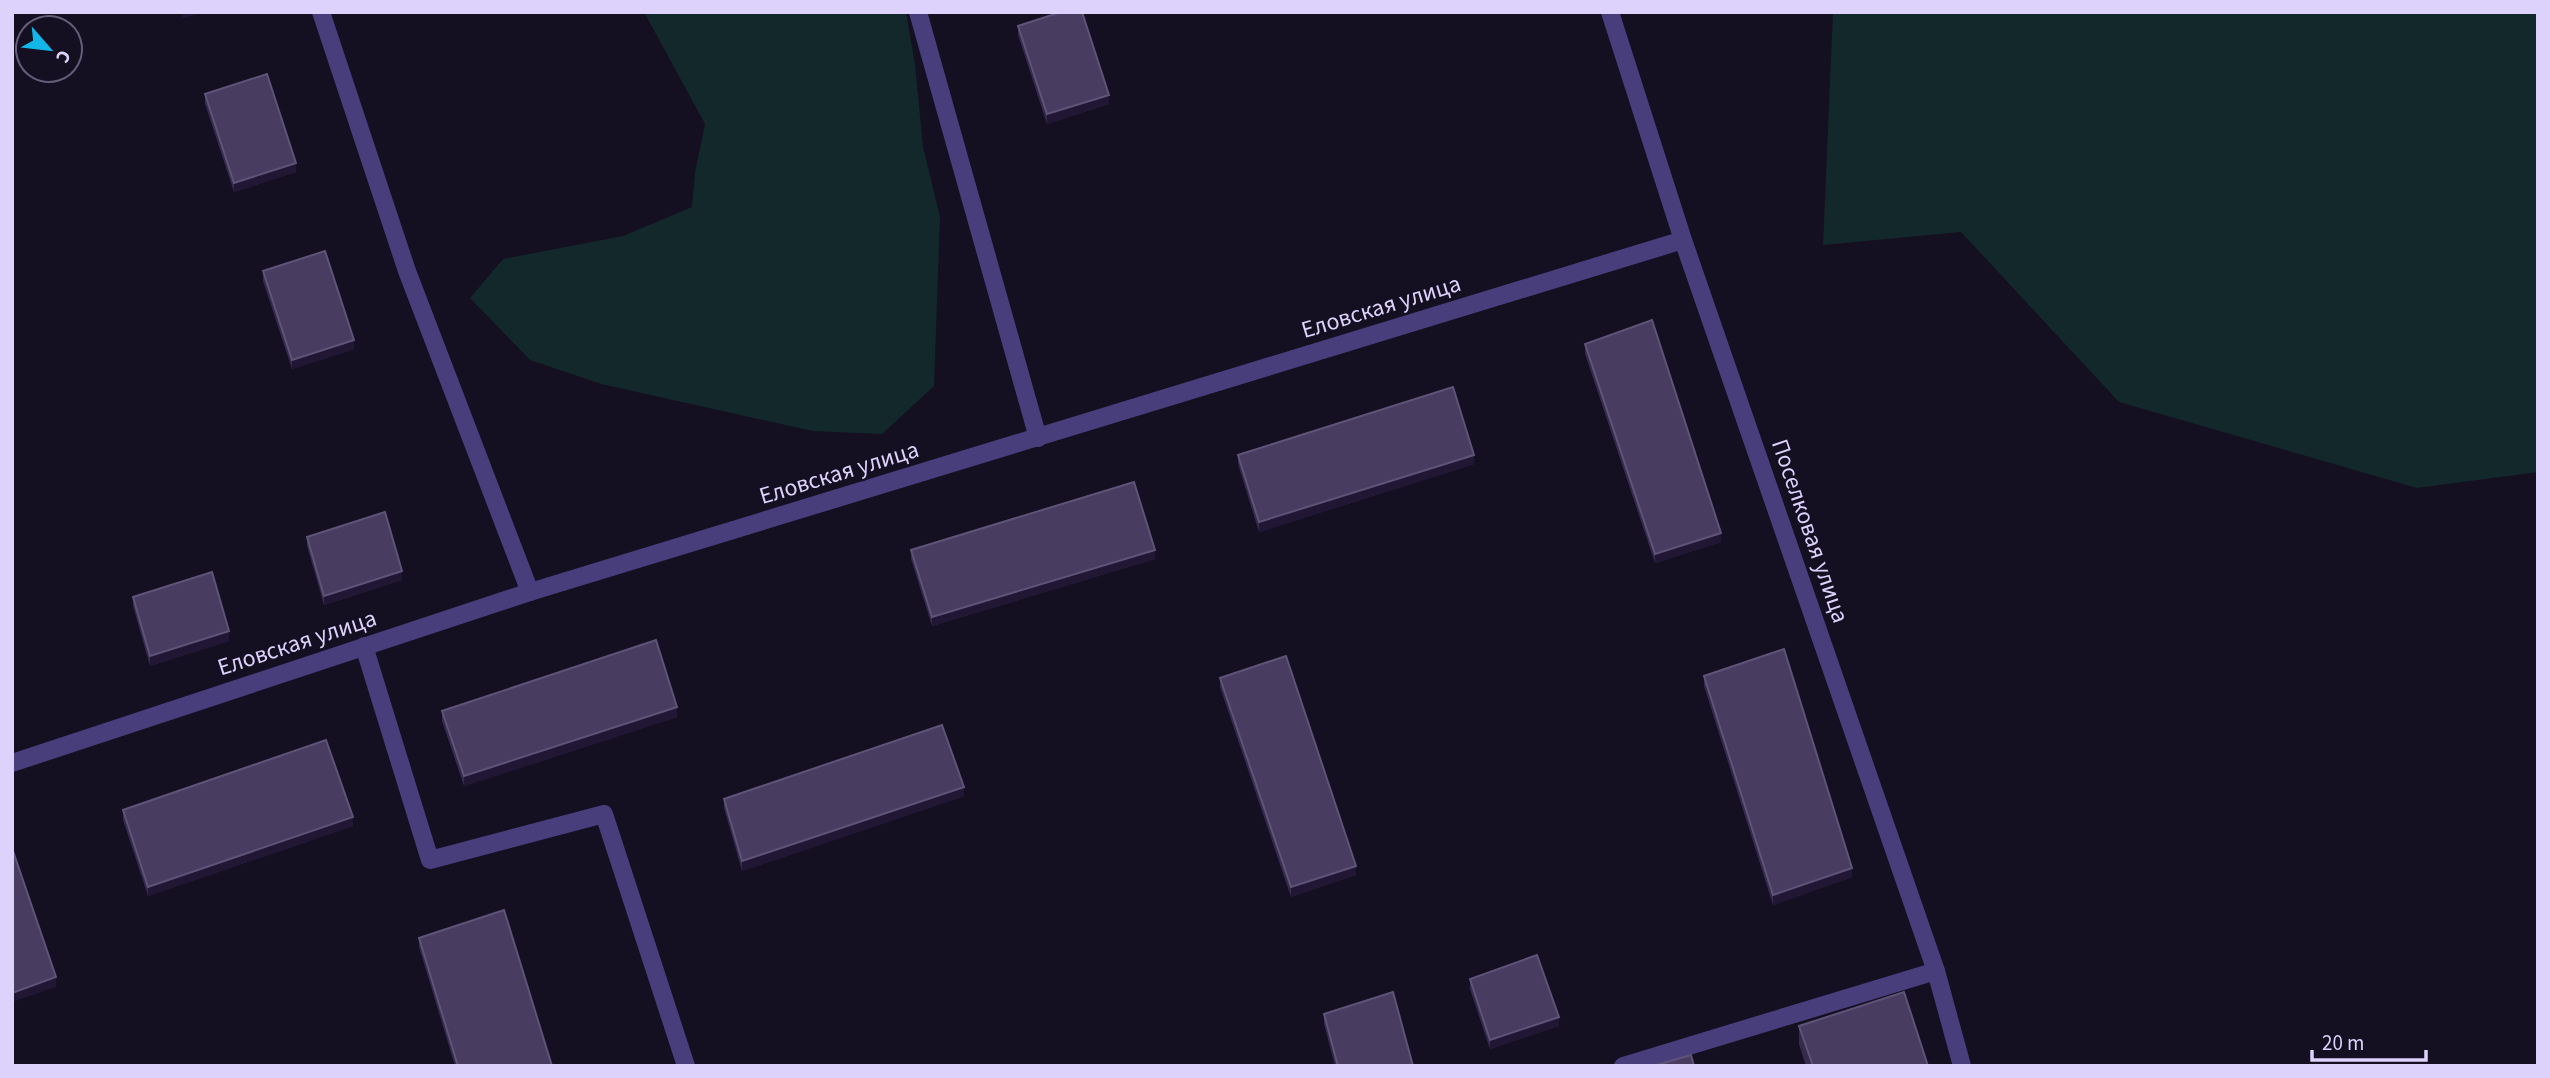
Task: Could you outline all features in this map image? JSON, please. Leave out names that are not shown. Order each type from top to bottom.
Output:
[{"type":"street","points":[[321,12],[407,271],[530,592]]},
{"type":"street","points":[[918,12],[1038,438]]},
{"type":"street","name":"Поселковая улица","points":[[1610,12],[1683,240],[1936,971],[1962,1066]]},
{"type":"street","name":"Еловская улица","points":[[12,763],[530,592],[1683,240]]},
{"type":"street","points":[[364,646],[430,860],[604,814],[686,1066]]},
{"type":"street","points":[[1623,1066],[1936,971]]},
{"type":"green space","points":[[644,12],[906,12],[915,64],[923,147],[940,217],[934,386],[882,434],[813,431],[601,384],[530,360],[470,298],[503,259],[623,236],[692,207],[695,172],[705,124]]},
{"type":"green space","points":[[1833,12],[2538,12],[2538,472],[2417,488],[2119,402],[1961,232],[1823,245]]},
{"type":"building","points":[[1061,12],[1082,12],[1109,95],[1047,114],[1018,26]]},
{"type":"building","points":[[267,74],[296,163],[234,183],[205,94]]},
{"type":"building","points":[[325,251],[354,340],[292,360],[263,271]]},
{"type":"building","points":[[1652,320],[1721,533],[1655,554],[1585,344]]},
{"type":"building","points":[[1453,387],[1474,455],[1259,522],[1238,455]]},
{"type":"building","points":[[1134,482],[1155,550],[932,617],[911,550]]},
{"type":"building","points":[[385,512],[402,571],[324,596],[307,537]]},
{"type":"building","points":[[212,572],[229,631],[150,656],[133,597]]},
{"type":"building","points":[[656,640],[677,707],[464,776],[442,711]]},
{"type":"building","points":[[1784,649],[1852,868],[1773,895],[1704,676]]},
{"type":"building","points":[[1286,656],[1356,866],[1291,887],[1220,678]]},
{"type":"building","points":[[942,725],[964,787],[742,861],[724,799]]},
{"type":"building","points":[[326,740],[353,817],[148,887],[123,810]]},
{"type":"building","points":[[12,848],[56,977],[12,993]]},
{"type":"building","points":[[504,910],[552,1066],[458,1066],[419,938]]},
{"type":"building","points":[[1537,955],[1559,1017],[1490,1040],[1470,979]]},
{"type":"building","points":[[1393,992],[1413,1066],[1338,1066],[1324,1014]]},
{"type":"building","points":[[1904,992],[1928,1066],[1813,1066],[1799,1026]]},
{"type":"building","points":[[1691,1055],[1694,1066],[1653,1066]]}]
